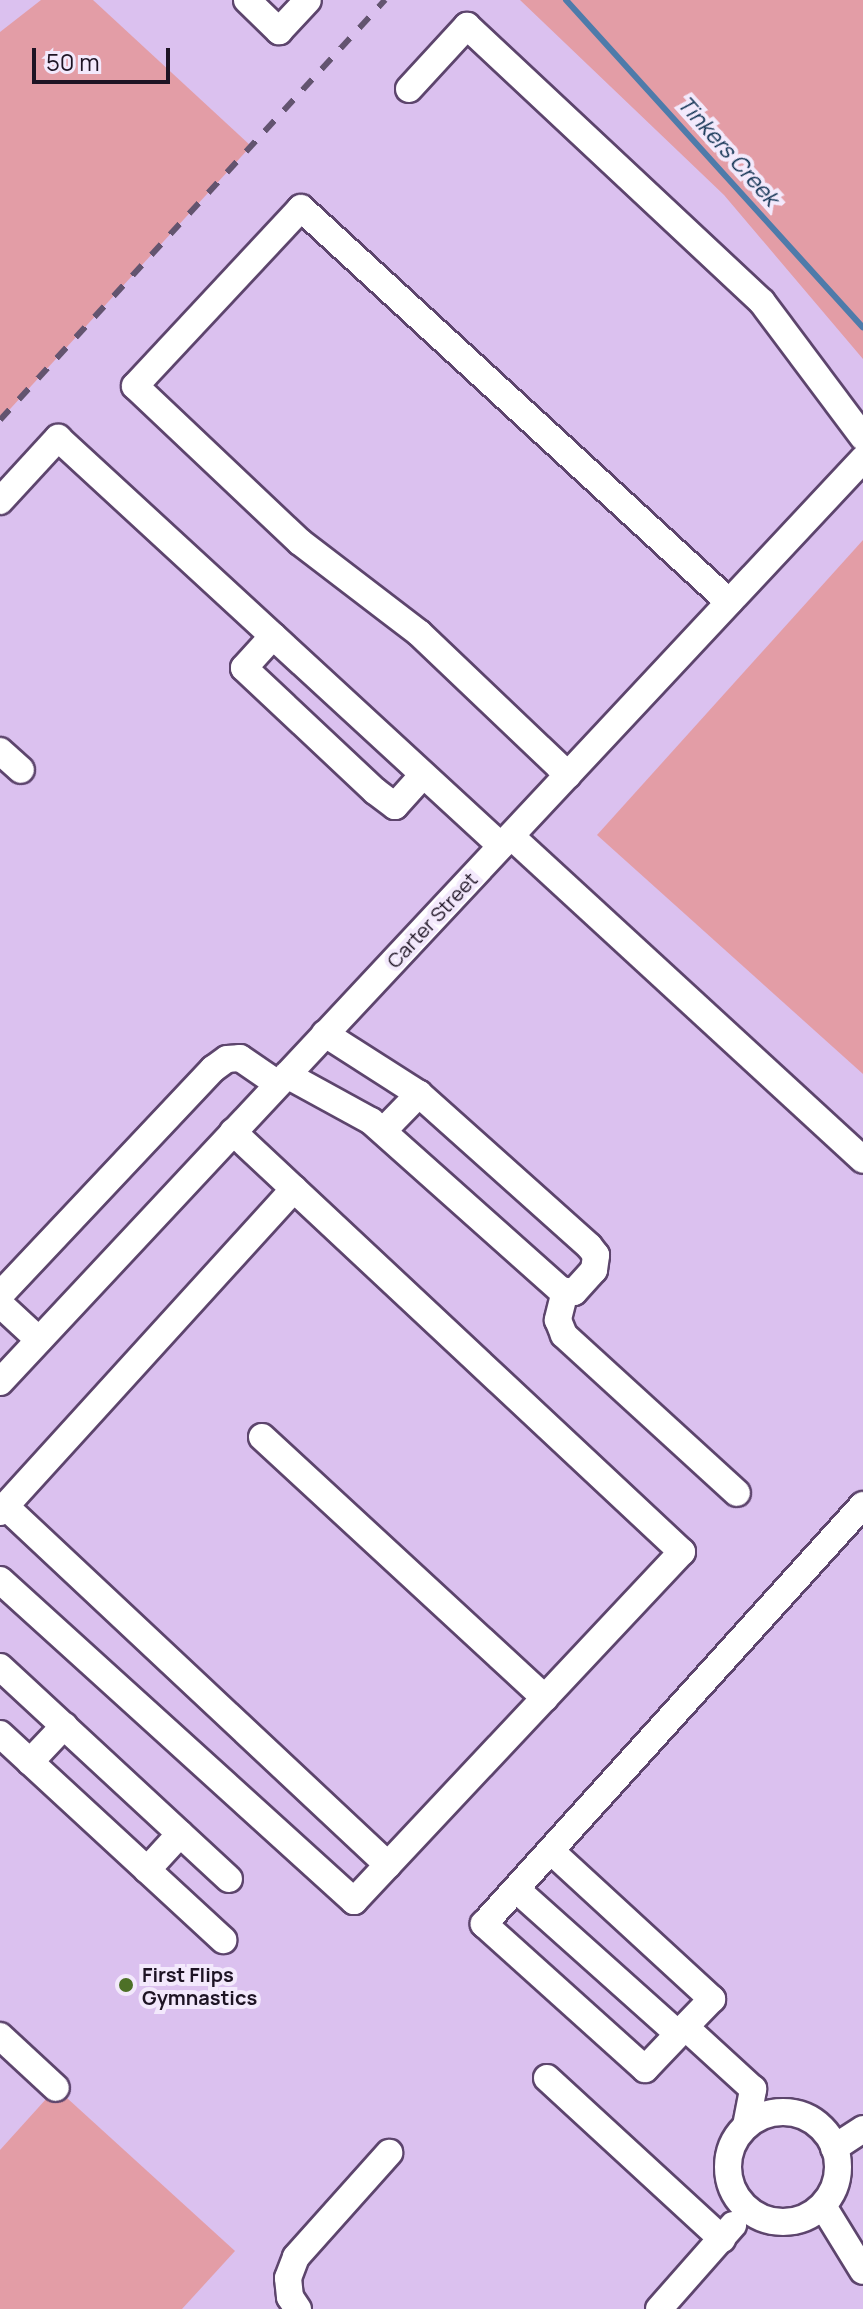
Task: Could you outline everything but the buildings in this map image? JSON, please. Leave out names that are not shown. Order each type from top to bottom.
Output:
[{"type":"street","points":[[247,0],[279,31],[308,0]]},
{"type":"street","points":[[409,89],[467,26],[762,302],[863,437]]},
{"type":"street","points":[[568,775],[419,633],[300,542],[135,386],[290,219],[301,208],[729,602]]},
{"type":"street","points":[[0,501],[58,438],[423,775],[506,841],[863,1160]]},
{"type":"street","name":"Carter Street","points":[[0,1382],[863,459]]},
{"type":"street","points":[[273,636],[244,668],[375,791],[395,806],[423,775]]},
{"type":"street","points":[[0,751],[21,770]]},
{"type":"street","points":[[0,1295],[213,1069],[227,1059],[240,1058],[383,1131],[565,1291],[574,1292],[594,1270],[596,1255],[419,1094],[325,1034]]},
{"type":"street","points":[[383,1131],[419,1094]]},
{"type":"street","points":[[0,1580],[354,1901],[682,1552],[233,1132]]},
{"type":"street","points":[[294,1189],[2,1509],[388,1865]]},
{"type":"street","points":[[565,1291],[558,1320],[564,1335],[737,1493]]},
{"type":"street","points":[[0,1304],[39,1340]]},
{"type":"street","points":[[262,1437],[545,1698]]},
{"type":"street","points":[[551,1851],[712,1999],[645,2069],[484,1924],[861,1512]]},
{"type":"street","points":[[0,1667],[229,1879]]},
{"type":"street","points":[[30,1762],[64,1726]]},
{"type":"street","points":[[0,1734],[223,1940]]},
{"type":"street","points":[[147,1870],[180,1834]]},
{"type":"street","points":[[516,1889],[753,2089],[746,2126]]},
{"type":"street","points":[[0,2036],[56,2088]]},
{"type":"street","points":[[547,2078],[722,2239]]},
{"type":"street","points":[[799,2114],[816,2123],[834,2148],[838,2172],[823,2206],[809,2216],[777,2222],[747,2209],[729,2177],[734,2141],[746,2126],[762,2116],[799,2114]]},
{"type":"street","points":[[834,2148],[863,2129]]},
{"type":"street","points":[[298,2309],[290,2297],[288,2278],[296,2257],[389,2153]]},
{"type":"street","points":[[823,2206],[863,2271]]},
{"type":"street","points":[[659,2309],[747,2209]]},
{"type":"shaded area","points":[[41,0],[93,0],[251,146],[0,420],[0,32]]},
{"type":"shaded area","points":[[520,0],[863,0],[863,359],[724,195]]},
{"type":"shaded area","points":[[863,540],[863,1074],[597,835]]},
{"type":"shaded area","points":[[56,2088],[235,2251],[182,2309],[0,2309],[0,2150]]},
{"type":"waterway","name":"Tinkers Creek","points":[[566,0],[863,327]]},
{"type":"railway","points":[[0,420],[385,0]]},
{"type":"place","name":"First Flips Gymnastics","points":[[126,1985]]}]
